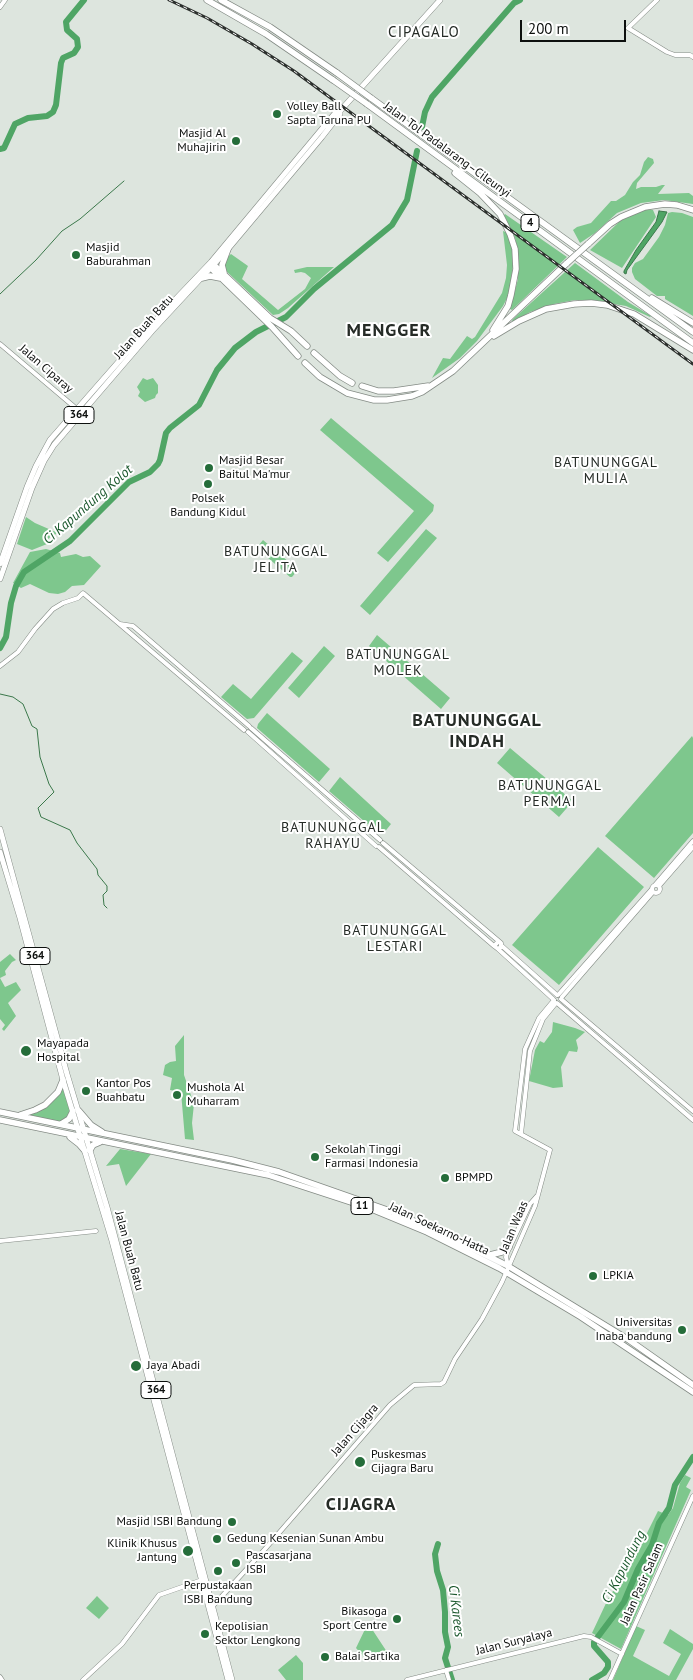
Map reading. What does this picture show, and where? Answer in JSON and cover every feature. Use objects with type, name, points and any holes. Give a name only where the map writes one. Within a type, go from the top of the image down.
[{"type":"highway","name":"Jalan Tol Padalarang–Cileunyi","points":[[207,0],[266,34],[333,80],[369,101],[693,332]]},
{"type":"highway","name":"Jalan Tol Padalarang–Cileunyi","points":[[221,0],[270,27],[337,73],[392,122],[693,343]]},
{"type":"highway","points":[[392,122],[480,193],[500,214],[510,234],[515,249],[516,269],[511,296],[508,306],[496,326],[481,346]]},
{"type":"highway","points":[[304,363],[337,388],[354,395],[374,400],[412,396],[433,385],[453,371],[588,244],[621,217],[645,206],[665,204],[677,205],[693,210]]},
{"type":"highway","points":[[223,277],[222,265],[228,250]]},
{"type":"highway","points":[[211,265],[298,356]]},
{"type":"highway","points":[[608,270],[693,323]]},
{"type":"highway","points":[[202,278],[210,276],[223,277],[270,318],[291,331],[307,346]]},
{"type":"highway","points":[[481,346],[532,314],[556,306],[591,303],[607,305],[634,314],[693,350]]},
{"type":"highway","points":[[314,353],[340,376],[352,382]]},
{"type":"highway","points":[[362,386],[378,391],[394,391],[433,385]]},
{"type":"highway","points":[[18,1116],[45,1105],[58,1092],[64,1080]]},
{"type":"highway","points":[[61,1124],[76,1111],[103,1134]]},
{"type":"highway","name":"Jalan Soekarno-Hatta","points":[[0,1112],[232,1160],[278,1172],[394,1212],[485,1254],[693,1392]]},
{"type":"highway","name":"Jalan Soekarno-Hatta","points":[[0,1120],[279,1178],[363,1206],[507,1269],[629,1340],[693,1385]]},
{"type":"highway","points":[[66,1134],[88,1151],[93,1145],[102,1141]]},
{"type":"highway","points":[[485,1254],[498,1254],[509,1246]]},
{"type":"main road","name":"Jalan Buah Batu","points":[[30,488],[54,445],[161,319],[202,278],[211,265],[228,250],[322,137],[340,114],[340,111],[440,0]]},
{"type":"main road","name":"Jalan Buah Batu","points":[[0,564],[30,488],[36,466],[46,446],[211,265],[336,112],[340,111]]},
{"type":"main road","name":"Jalan Buah Batu","points":[[0,579],[27,496]]},
{"type":"main road","name":"Jalan Buah Batu","points":[[0,829],[76,1111],[109,1214],[205,1574],[228,1680]]},
{"type":"main road","name":"Jalan Buah Batu","points":[[0,852],[44,997],[64,1080],[76,1111]]},
{"type":"main road","name":"Jalan Buah Batu","points":[[88,1151],[107,1229],[202,1580],[232,1680]]},
{"type":"street","points":[[0,7],[5,0]]},
{"type":"street","points":[[657,0],[628,28],[671,54],[693,57]]},
{"type":"street","name":"Jalan Ciparay","points":[[0,344],[78,410]]},
{"type":"street","points":[[0,666],[18,652],[53,609],[78,598],[83,593],[382,842],[498,946],[555,1001],[689,1117],[693,1104]]},
{"type":"street","points":[[120,624],[133,626],[378,847],[560,996],[692,1110]]},
{"type":"street","points":[[655,888],[693,841]]},
{"type":"street","points":[[378,847],[382,847],[382,842]]},
{"type":"street","points":[[555,1001],[560,1002],[560,996],[693,847]]},
{"type":"street","points":[[521,1134],[530,1051],[543,1019],[555,1001],[554,996],[560,996]]},
{"type":"street","name":"Jalan Waas","points":[[507,1269],[535,1206],[550,1150],[515,1131],[526,1049],[539,1018],[555,1001]]},
{"type":"street","name":"Jalan Waas","points":[[507,1269],[506,1256],[509,1246],[530,1204],[537,1196]]},
{"type":"street","points":[[0,1241],[96,1231]]},
{"type":"street","name":"Jalan Cijagra","points":[[211,1608],[265,1550],[390,1405],[414,1385],[444,1382],[455,1359],[482,1319],[507,1269]]},
{"type":"street","name":"Jalan Pasir Salam","points":[[610,1680],[693,1496]]},
{"type":"street","points":[[83,1680],[127,1639],[159,1596],[176,1588],[202,1580],[205,1574]]},
{"type":"street","name":"Jalan Suryalaya","points":[[407,1680],[584,1636],[591,1636],[622,1654]]},
{"type":"street","points":[[447,1670],[449,1680]]},
{"type":"shaded area","points":[[648,157],[653,159],[654,163],[637,183],[636,189],[665,185],[658,194],[689,193],[693,196],[693,204],[664,200],[641,203],[617,213],[595,233],[580,243],[573,230],[591,223],[611,201],[616,201],[625,195],[640,175],[644,162]]},
{"type":"shaded area","points":[[648,209],[653,210],[656,217],[622,268],[590,250],[620,221]]},
{"type":"shaded area","points":[[659,211],[667,212],[626,274],[624,273],[636,250],[656,222]]},
{"type":"shaded area","points":[[672,212],[693,217],[693,316],[665,299],[665,296],[657,296],[635,279],[632,272],[635,263],[643,259],[659,237],[668,213]]},
{"type":"shaded area","points":[[505,214],[567,257],[512,310],[508,308],[512,302],[518,279],[518,253],[515,238]]},
{"type":"shaded area","points":[[503,231],[508,233],[512,249],[513,266],[509,294],[503,306],[477,341],[460,358],[432,378],[443,358],[450,359],[467,336],[472,339],[475,337],[502,293],[507,265]]},
{"type":"shaded area","points":[[231,254],[248,266],[242,279],[278,310],[305,289],[311,278],[305,273],[295,273],[294,270],[307,267],[334,267],[288,308],[279,314],[273,315],[225,270],[223,261]]},
{"type":"shaded area","points":[[575,263],[628,302],[651,316],[626,306],[575,300],[554,304],[530,312],[513,322],[512,320]]},
{"type":"shaded area","points":[[143,378],[147,380],[153,378],[158,385],[158,393],[155,398],[145,402],[138,396],[140,392],[137,387]]},
{"type":"shaded area","points":[[331,418],[434,505],[433,511],[388,562],[377,553],[414,511],[320,430]]},
{"type":"shaded area","points":[[26,517],[58,533],[49,538],[47,544],[32,550],[17,544]]},
{"type":"shaded area","points":[[426,529],[437,538],[370,615],[360,606]]},
{"type":"shaded area","points":[[263,540],[296,568],[297,571],[292,577],[259,550],[258,546]]},
{"type":"shaded area","points":[[46,549],[60,553],[61,557],[76,554],[83,557],[90,556],[101,566],[84,585],[72,586],[65,592],[58,594],[49,593],[30,584],[21,588],[13,583],[30,552]]},
{"type":"shaded area","points":[[377,635],[450,698],[441,709],[369,646]]},
{"type":"shaded area","points":[[324,646],[335,656],[299,698],[288,688]]},
{"type":"shaded area","points":[[292,652],[303,661],[254,718],[247,719],[221,697],[233,684],[251,699]]},
{"type":"shaded area","points":[[267,713],[330,769],[319,782],[257,728]]},
{"type":"shaded area","points":[[692,736],[693,833],[654,878],[605,836]]},
{"type":"shaded area","points":[[510,748],[573,801],[559,817],[497,763]]},
{"type":"shaded area","points":[[340,777],[391,824],[383,834],[379,834],[329,791]]},
{"type":"shaded area","points":[[598,847],[644,887],[559,985],[512,945]]},
{"type":"shaded area","points":[[10,954],[16,960],[5,971],[6,975],[0,978],[0,962]]},
{"type":"shaded area","points":[[0,978],[5,987],[16,982],[21,990],[8,1003],[16,1016],[4,1031],[2,1029],[5,1025],[0,1019]]},
{"type":"shaded area","points":[[553,1022],[585,1032],[576,1040],[577,1052],[569,1051],[561,1067],[563,1087],[553,1088],[529,1081],[535,1050],[540,1041],[544,1043],[552,1032]]},
{"type":"shaded area","points":[[184,1035],[184,1075],[194,1104],[192,1123],[194,1140],[185,1139],[181,1092],[170,1090],[172,1078],[163,1075],[165,1065],[176,1061],[175,1046]]},
{"type":"shaded area","points":[[64,1081],[73,1111],[69,1116],[59,1123],[20,1116],[40,1108]]},
{"type":"shaded area","points":[[120,1149],[151,1154],[126,1186],[119,1164],[106,1166]]},
{"type":"shaded area","points":[[685,1475],[691,1478],[686,1487],[691,1490],[621,1649],[592,1633],[608,1599],[638,1551],[658,1511],[668,1515],[673,1508],[680,1483]]},
{"type":"shaded area","points":[[97,1596],[109,1608],[99,1619],[86,1608]]},
{"type":"shaded area","points":[[368,1623],[387,1652],[364,1657],[356,1648]]},
{"type":"shaded area","points":[[636,1626],[645,1630],[633,1656],[669,1676],[681,1654],[663,1643],[670,1629],[693,1644],[693,1649],[676,1680],[613,1680]]},
{"type":"shaded area","points":[[296,1655],[303,1663],[303,1680],[286,1680],[278,1670]]},
{"type":"waterway","points":[[0,149],[4,148],[15,124],[28,118],[47,116],[53,112],[56,105],[61,63],[63,58],[74,53],[78,47],[77,39],[67,30],[66,22],[84,0]]},
{"type":"waterway","name":"Ci Kapundung Kolot","points":[[422,127],[425,112],[432,97],[514,3],[520,0]]},
{"type":"waterway","name":"Ci Kapundung Kolot","points":[[0,648],[6,637],[11,603],[16,586],[24,572],[70,541],[129,482],[150,472],[158,464],[166,433],[199,405],[217,370],[235,348],[256,332],[286,317],[314,289],[392,225],[407,200],[417,151]]},
{"type":"waterway","points":[[0,294],[36,260],[62,231],[80,219],[124,181]]},
{"type":"waterway","points":[[0,694],[13,697],[23,704],[32,726],[37,729],[40,757],[49,784],[54,792],[38,808],[41,817],[70,830],[107,886],[107,891],[103,895],[104,905],[107,908]]},
{"type":"waterway","name":"Ci Kapundung","points":[[592,1680],[604,1673],[608,1667],[608,1662],[594,1646],[594,1642],[624,1602],[638,1569],[652,1545],[659,1523],[669,1508],[675,1485],[693,1457]]},
{"type":"waterway","name":"Ci Karees","points":[[438,1544],[435,1554],[437,1571],[443,1590],[445,1632],[448,1647],[445,1658],[452,1680]]},
{"type":"railway","points":[[169,0],[207,18],[294,71],[693,364]]},
{"type":"place","name":"Volley Ball Sapta Taruna PU","points":[[277,114]]},
{"type":"place","name":"Masjid Al Muhajirin","points":[[236,141]]},
{"type":"place","name":"Masjid Baburahman","points":[[76,255]]},
{"type":"place","name":"Masjid Besar Baitul Ma'mur","points":[[209,468]]},
{"type":"place","name":"Polsek Bandung Kidul","points":[[208,484]]},
{"type":"place","name":"Mayapada Hospital","points":[[26,1051]]},
{"type":"place","name":"Kantor Pos Buahbatu","points":[[86,1091]]},
{"type":"place","name":"Mushola Al Muharram","points":[[177,1095]]},
{"type":"place","name":"Sekolah Tinggi Farmasi Indonesia","points":[[315,1157]]},
{"type":"place","name":"BPMPD","points":[[445,1178]]},
{"type":"place","name":"LPKIA","points":[[593,1276]]},
{"type":"place","name":"Universitas Inaba bandung","points":[[682,1330]]},
{"type":"place","name":"Jaya Abadi","points":[[136,1366]]},
{"type":"place","name":"Puskesmas Cijagra Baru","points":[[360,1462]]},
{"type":"place","name":"Masjid ISBI Bandung","points":[[232,1522]]},
{"type":"place","name":"Gedung Kesenian Sunan Ambu","points":[[217,1539]]},
{"type":"place","name":"Klinik Khusus Jantung","points":[[188,1551]]},
{"type":"place","name":"Pascasarjana ISBI","points":[[236,1563]]},
{"type":"place","name":"Perpustakaan ISBI Bandung","points":[[218,1571]]},
{"type":"place","name":"Bikasoga Sport Centre","points":[[397,1619]]},
{"type":"place","name":"Kepolisian Sektor Lengkong","points":[[205,1634]]},
{"type":"place","name":"Balai Sartika","points":[[325,1657]]},
{"type":"district","name":"CIPAGALO","points":[[424,33]]},
{"type":"district","name":"MENGGER","points":[[389,331]]},
{"type":"district","name":"BATUNUNGGAL MULIA","points":[[606,472]]},
{"type":"district","name":"BATUNUNGGAL JELITA","points":[[276,560]]},
{"type":"district","name":"BATUNUNGGAL MOLEK","points":[[398,664]]},
{"type":"district","name":"BATUNUNGGAL INDAH","points":[[477,731]]},
{"type":"district","name":"BATUNUNGGAL PERMAI","points":[[550,794]]},
{"type":"district","name":"BATUNUNGGAL RAHAYU","points":[[333,836]]},
{"type":"district","name":"BATUNUNGGAL LESTARI","points":[[395,940]]},
{"type":"district","name":"CIJAGRA","points":[[361,1505]]}]
